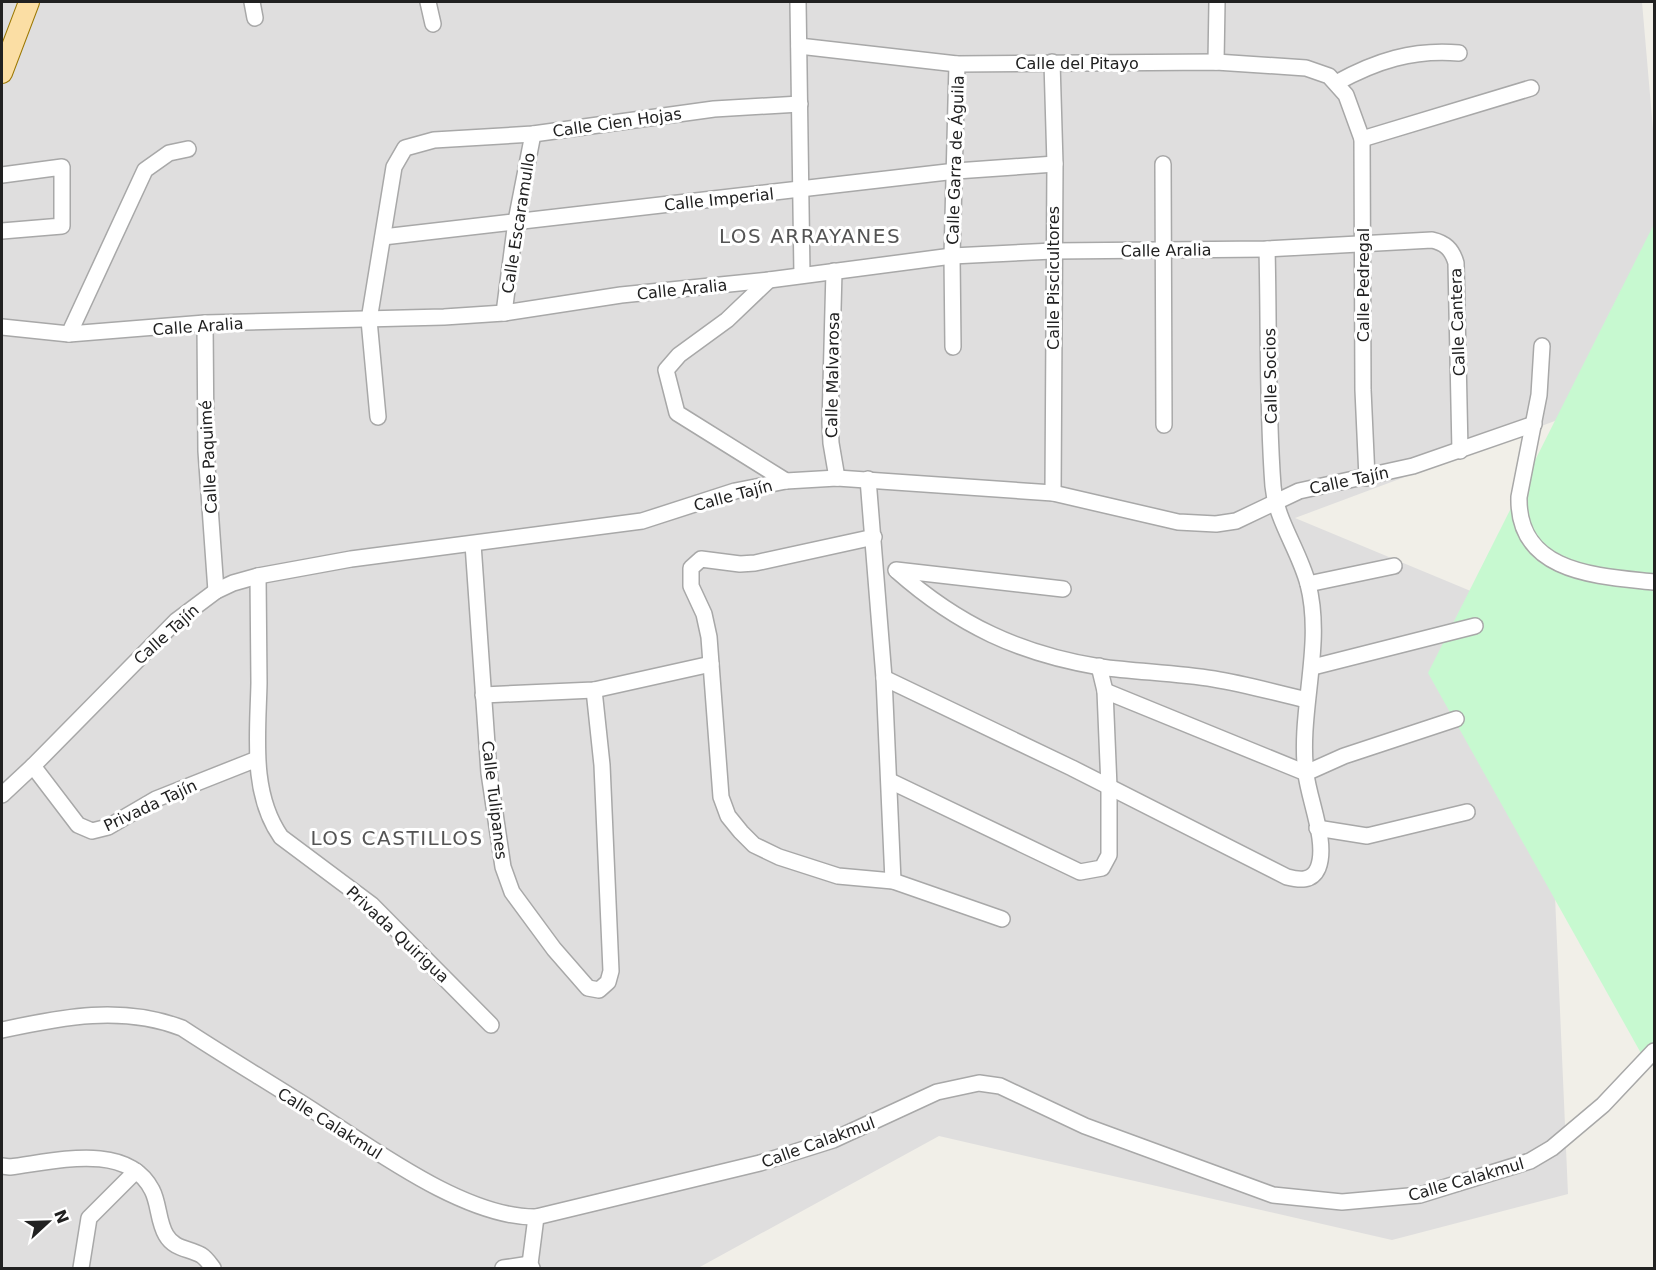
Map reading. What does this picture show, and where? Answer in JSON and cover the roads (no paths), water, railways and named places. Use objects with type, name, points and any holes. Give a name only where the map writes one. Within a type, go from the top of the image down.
[{"type":"main road","points":[[5,56],[29,2]]},
{"type":"street","points":[[252,2],[255,18]]},
{"type":"street","points":[[428,2],[433,24]]},
{"type":"street","points":[[798,2],[801,104],[801,275]]},
{"type":"street","points":[[1216,62],[1217,2]]},
{"type":"street","name":"Calle del Pitayo","points":[[799,46],[957,64],[1216,62],[1306,68],[1329,76],[1341,89]]},
{"type":"street","points":[[1341,89],[1367,66],[1400,55],[1426,51],[1459,53]]},
{"type":"street","name":"Calle Piscicultores","points":[[1052,62],[1055,164],[1053,493]]},
{"type":"street","name":"Calle Garra de Águila","points":[[953,347],[952,256],[957,64]]},
{"type":"street","points":[[1362,139],[1531,88]]},
{"type":"street","name":"Calle Pedregal","points":[[1341,89],[1362,139],[1366,478]]},
{"type":"street","name":"Calle Cien Hojas","points":[[383,237],[398,156],[405,148],[434,140],[533,134],[714,109],[801,104]]},
{"type":"street","name":"Calle Escaramullo","points":[[504,313],[516,221],[533,134]]},
{"type":"street","points":[[69,334],[146,170],[169,153],[188,149]]},
{"type":"street","name":"Calle Imperial","points":[[383,237],[956,171],[1055,164]]},
{"type":"street","points":[[1163,164],[1164,425]]},
{"type":"street","points":[[2,175],[62,167],[62,226],[2,231]]},
{"type":"street","points":[[378,417],[369,320],[383,237]]},
{"type":"street","name":"Calle Cantera","points":[[1363,243],[1432,240],[1447,246],[1454,256],[1460,451]]},
{"type":"street","name":"Calle Aralia","points":[[2,327],[69,334],[205,323],[369,320],[504,313],[621,295],[769,280],[952,256],[1053,251],[1267,249],[1363,243]]},
{"type":"street","name":"Calle Socios","points":[[1267,249],[1275,503]]},
{"type":"street","name":"Calle Malvarosa","points":[[834,271],[830,423],[837,478]]},
{"type":"street","points":[[769,280],[727,320],[679,355],[666,370],[677,413],[786,481]]},
{"type":"street","name":"Calle Paquimé","points":[[205,323],[206,451],[216,591]]},
{"type":"street","points":[[1542,346],[1534,424],[1519,497],[1519,513],[1533,542],[1548,556],[1574,572],[1654,582]]},
{"type":"street","name":"Calle Tajín","points":[[2,795],[176,621],[216,591],[233,583],[258,576],[351,559],[642,521],[735,491],[786,481],[837,478],[1053,493],[1196,524],[1236,521],[1316,486],[1366,478],[1460,451],[1534,424]]},
{"type":"street","points":[[868,479],[884,678],[893,881]]},
{"type":"street","points":[[884,678],[1287,877],[1301,881],[1310,877],[1318,868],[1320,851],[1306,773],[1307,700],[1313,667],[1308,584],[1275,503]]},
{"type":"street","points":[[874,537],[755,564],[728,563],[710,558],[695,563],[689,574],[691,586],[704,614],[711,664],[721,797],[728,816],[741,832],[754,845],[778,857],[838,876],[893,881],[1002,919]]},
{"type":"street","name":"Calle Tulipanes","points":[[472,544],[494,816],[507,879],[512,892],[554,949],[593,990],[604,987],[611,971],[602,765],[594,690]]},
{"type":"street","points":[[1308,584],[1394,566]]},
{"type":"street","points":[[876,567],[1063,589]]},
{"type":"street","points":[[897,571],[928,598],[964,622],[1001,641],[1099,666],[1215,679],[1307,700]]},
{"type":"street","name":"Privada Quirigua","points":[[258,576],[257,759],[264,799],[273,826],[281,837],[372,905],[491,1025]]},
{"type":"street","points":[[1313,667],[1475,626]]},
{"type":"street","points":[[483,695],[594,690],[711,664]]},
{"type":"street","points":[[890,781],[1080,872],[1102,868],[1109,855],[1109,788],[1106,691],[1099,666]]},
{"type":"street","points":[[1106,691],[1306,773],[1344,756],[1456,719]]},
{"type":"street","name":"Privada Tajín","points":[[33,766],[78,825],[92,831],[108,827],[156,799],[257,759]]},
{"type":"street","points":[[1317,828],[1367,836],[1467,813]]},
{"type":"street","name":"Calle Calakmul","points":[[2,1030],[94,1014],[158,1019],[182,1028],[375,1151],[424,1179],[515,1218],[536,1217],[760,1163],[833,1140],[937,1092],[979,1083],[1000,1086],[1085,1126],[1273,1195],[1342,1202],[1420,1195],[1530,1161],[1552,1148],[1603,1105],[1654,1052]]},
{"type":"street","points":[[2,1166],[10,1167],[79,1158],[110,1160],[136,1171],[152,1190],[166,1234],[177,1247],[203,1256],[213,1269]]},
{"type":"street","points":[[81,1269],[89,1218],[136,1171]]},
{"type":"street","points":[[504,1269],[531,1266],[536,1217]]},
{"type":"district","name":"LOS ARRAYANES","points":[[810,236]]},
{"type":"district","name":"LOS CASTILLOS","points":[[397,838]]}]
